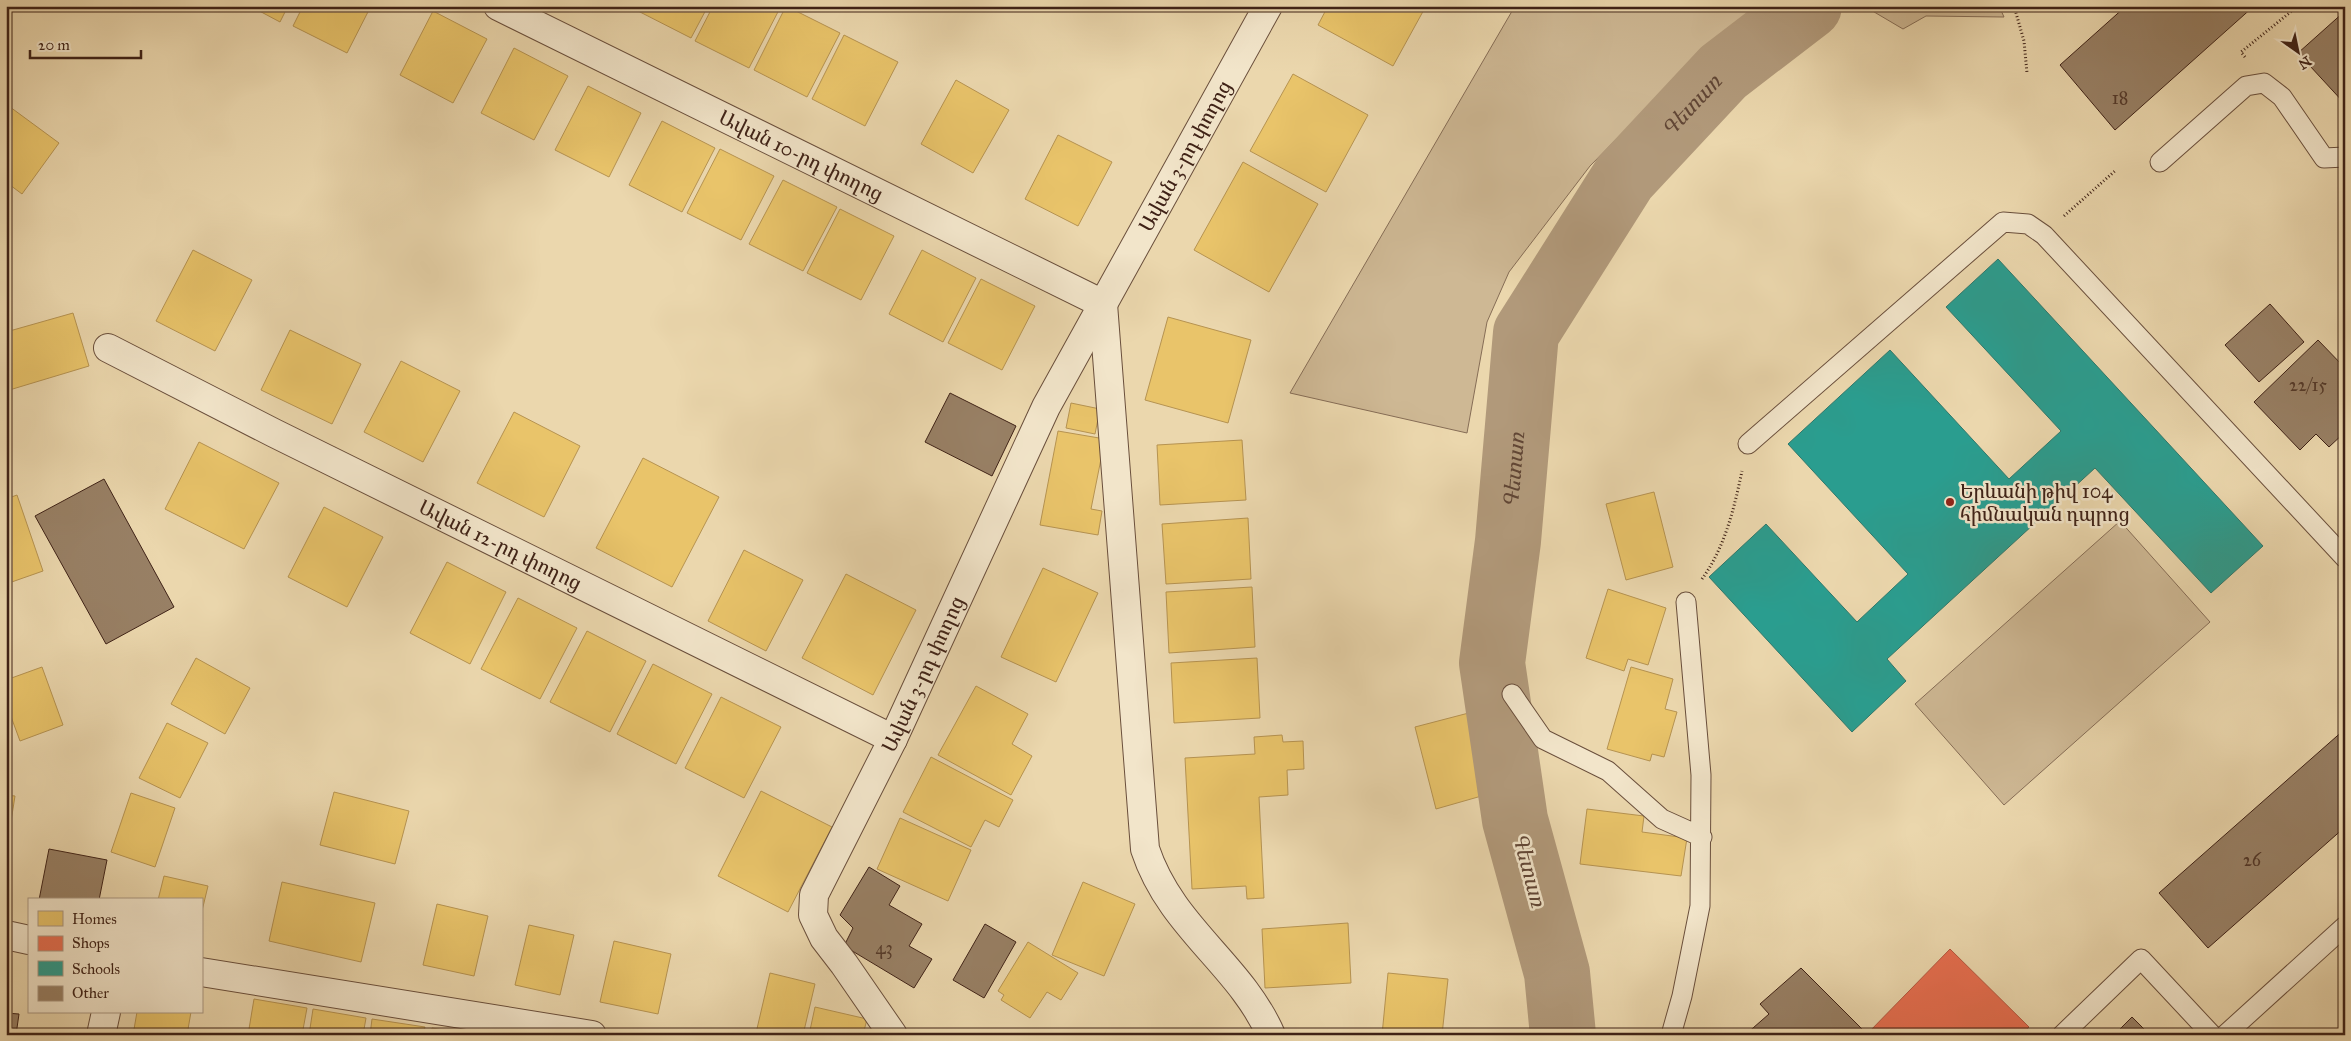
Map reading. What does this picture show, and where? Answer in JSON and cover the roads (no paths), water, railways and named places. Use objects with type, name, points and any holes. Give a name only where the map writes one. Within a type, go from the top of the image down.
[{"type":"street","name":"Ավան 10-րդ փողոց","points":[[498,6],[1102,304]]},
{"type":"street","name":"Ավան 3-րդ փողոց","points":[[893,1035],[824,938],[813,916],[814,895],[893,738],[1046,407],[1268,6]]},
{"type":"street","points":[[1102,304],[1145,849],[1152,870],[1180,917],[1250,997],[1263,1016],[1271,1035]]},
{"type":"street","name":"Ավան 12-րդ փողոց","points":[[108,348],[274,434],[893,738]]},
{"type":"street","points":[[6,935],[28,940]]},
{"type":"street","points":[[202,972],[592,1035]]},
{"type":"street","points":[[102,1035],[106,1014]]},
{"type":"lane","points":[[2160,162],[2246,86],[2264,83],[2282,97],[2324,158],[2345,157]]},
{"type":"lane","points":[[1748,444],[2003,222],[2028,224],[2044,234],[2345,558]]},
{"type":"lane","points":[[1671,1035],[1682,996],[1700,906],[1701,776],[1686,602]]},
{"type":"lane","points":[[1512,694],[1543,739],[1608,772],[1662,819],[1702,837]]},
{"type":"lane","points":[[2225,1035],[2345,926]]},
{"type":"lane","points":[[2062,1035],[2141,959],[2212,1035]]},
{"type":"waterway","name":"Գետառ","points":[[1563,1035],[1557,973],[1515,820],[1492,663],[1508,541],[1526,333],[1624,178],[1723,72],[1809,6]]},
{"type":"place","name":"Երևանի թիվ 104 հիմնական դպրոց","points":[[1950,502]]}]
